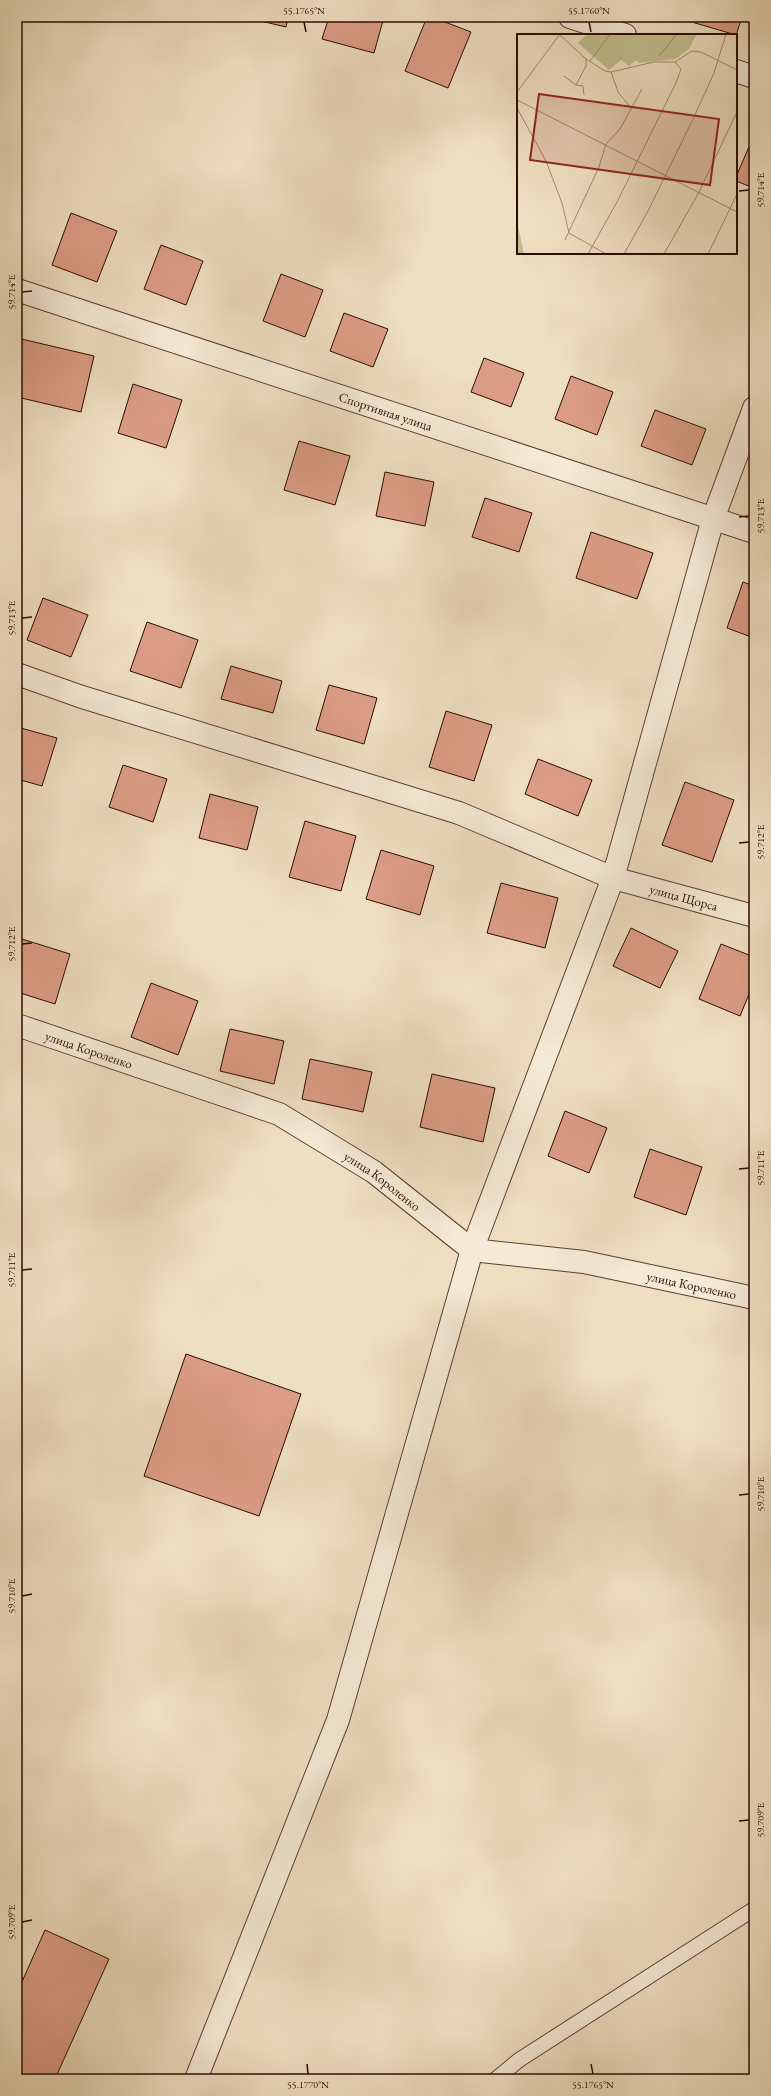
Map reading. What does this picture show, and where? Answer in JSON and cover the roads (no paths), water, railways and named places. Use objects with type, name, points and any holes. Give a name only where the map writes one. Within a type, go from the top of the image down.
[{"type":"street","points":[[570,17],[622,34]]},
{"type":"street","points":[[737,71],[754,77]]},
{"type":"street","name":"Спортивная улица","points":[[17,290],[754,532]]},
{"type":"street","points":[[196,2079],[338,1720],[472,1250],[613,878],[713,519],[754,408]]},
{"type":"street","name":"улица Щорса","points":[[17,674],[82,697],[460,813],[613,878],[754,916]]},
{"type":"street","name":"улица Короленко","points":[[17,1026],[279,1114],[374,1172],[472,1250],[584,1262],[754,1298]]},
{"type":"lane","points":[[496,2079],[519,2060],[754,1909]]}]
